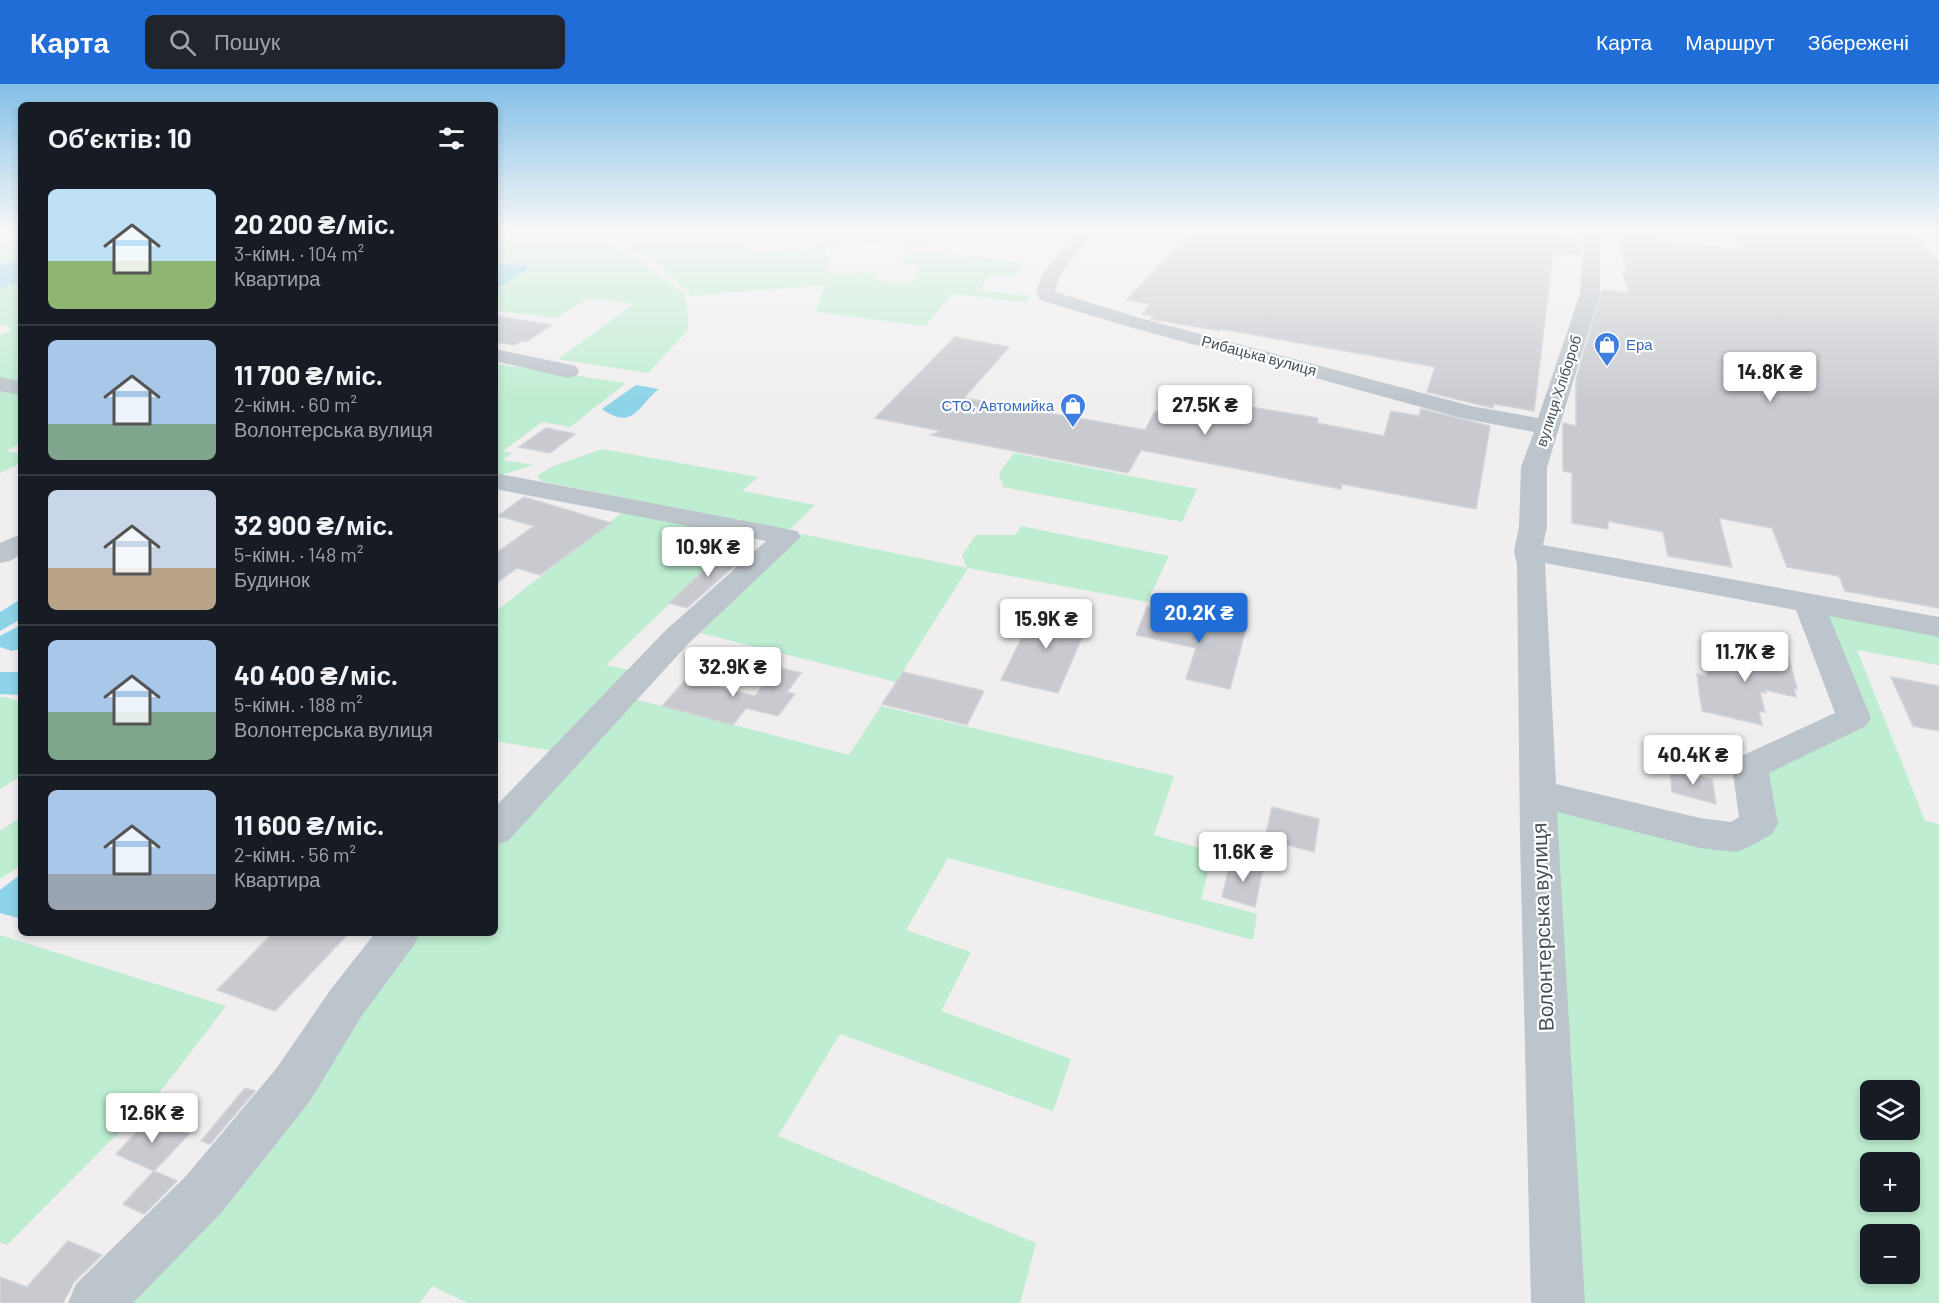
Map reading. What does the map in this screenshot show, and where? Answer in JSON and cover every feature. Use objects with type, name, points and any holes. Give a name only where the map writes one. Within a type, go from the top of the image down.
[{"type":"street","name":"Рибацька вулиця","points":[[1046,288],[1047,296],[1133,322],[1469,413],[1548,427]]},
{"type":"street","name":"вулиця Хлібороб","points":[[1528,551],[1533,527],[1534,467],[1590,288]]},
{"type":"street","points":[[498,356],[567,371]]},
{"type":"street","points":[[0,384],[18,387]]},
{"type":"street","points":[[498,482],[787,537],[677,637],[498,828]]},
{"type":"street","points":[[0,555],[18,544]]},
{"type":"street","points":[[1528,551],[1939,627]]},
{"type":"street","name":"Волонтерська вулиця","points":[[1528,551],[1531,565],[1558,1303]]},
{"type":"street","points":[[1539,794],[1700,832],[1736,837],[1759,824],[1750,767],[1854,718],[1825,640],[1808,603]]},
{"type":"street","points":[[94,1303],[204,1194],[293,1085],[346,1003],[397,936]]},
{"type":"green space","points":[[0,288],[18,288],[18,445],[6,451],[18,453],[18,464],[0,473],[0,335],[11,330],[6,325],[0,325]]},
{"type":"green space","points":[[498,288],[677,288],[685,294],[689,329],[648,373],[558,359],[634,304],[589,298],[556,318],[498,310]]},
{"type":"green space","points":[[684,288],[789,288],[687,296],[690,293]]},
{"type":"green space","points":[[824,288],[981,288],[979,290],[1030,296],[1026,302],[952,294],[925,326],[816,312]]},
{"type":"green space","points":[[498,364],[626,383],[570,427],[542,422],[503,451],[512,453],[503,460],[533,465],[498,476]]},
{"type":"green space","points":[[602,449],[758,477],[742,491],[815,505],[790,529],[782,530],[541,481],[537,476],[551,467]]},
{"type":"green space","points":[[1014,453],[1197,489],[1182,522],[1003,487],[999,473]]},
{"type":"green space","points":[[628,508],[744,532],[606,665],[639,672],[554,751],[498,742],[498,610]]},
{"type":"green space","points":[[1021,526],[1169,556],[1147,602],[968,568],[896,682],[700,633],[801,534],[967,568],[962,555],[976,535],[1015,535]]},
{"type":"green space","points":[[1808,603],[1939,627],[1939,665],[1857,650],[1925,821],[1939,824],[1939,1303],[1558,1303],[1539,794],[1736,837],[1750,767],[1854,718]]},
{"type":"green space","points":[[0,697],[5,697],[18,701],[18,778],[0,789]]},
{"type":"green space","points":[[634,699],[849,755],[881,706],[1174,776],[1154,835],[1213,852],[1201,899],[1257,914],[1253,940],[948,858],[906,930],[971,952],[941,1011],[1071,1059],[1053,1111],[840,1034],[778,1136],[1036,1243],[1020,1303],[468,1303],[432,1286],[420,1303],[113,1303],[411,936],[498,936],[498,843]]},
{"type":"green space","points":[[18,819],[18,867],[0,879],[0,831]]},
{"type":"green space","points":[[0,935],[226,1006],[164,1087],[7,1245],[0,1242]]},
{"type":"water","points":[[636,385],[659,389],[640,409],[628,417],[621,418],[602,409]]},
{"type":"water","points":[[18,601],[18,621],[0,631],[0,612]]},
{"type":"water","points":[[18,627],[18,650],[12,651],[0,647],[0,636]]},
{"type":"water","points":[[0,672],[18,672],[18,695],[0,694]]},
{"type":"water","points":[[18,876],[18,918],[0,913],[0,890]]},
{"type":"building","points":[[1138,288],[1549,288],[1534,411],[1494,404],[1493,408],[1427,392],[1435,367],[1221,329],[1220,331],[1151,319],[1154,316],[1142,314],[1150,304],[1126,300]]},
{"type":"building","points":[[1627,288],[1939,288],[1939,608],[1845,591],[1839,576],[1787,567],[1772,528],[1719,518],[1732,567],[1668,556],[1663,532],[1608,521],[1608,529],[1572,523],[1572,473],[1563,471],[1563,423],[1576,426],[1576,379],[1602,290],[1629,293]]},
{"type":"building","points":[[498,316],[552,325],[526,342],[521,341],[515,345],[498,342]]},
{"type":"building","points":[[955,337],[1009,347],[964,398],[1145,430],[1155,411],[1173,414],[1182,396],[1318,418],[1317,423],[1384,436],[1391,411],[1419,416],[1421,409],[1490,426],[1476,509],[1342,484],[1341,489],[1141,450],[1128,473],[931,435],[941,431],[875,418]]},
{"type":"building","points":[[546,428],[575,434],[550,453],[519,447]]},
{"type":"building","points":[[524,497],[611,523],[540,575],[517,568],[498,582],[498,552],[534,526],[498,516]]},
{"type":"building","points":[[731,545],[743,558],[687,608],[669,603]]},
{"type":"building","points":[[1037,607],[1090,619],[1058,693],[1001,680]]},
{"type":"building","points":[[1147,607],[1246,628],[1230,689],[1186,679],[1196,648],[1136,635]]},
{"type":"building","points":[[1734,644],[1788,655],[1797,689],[1794,689],[1796,697],[1765,690],[1766,693],[1760,692],[1765,712],[1759,711],[1762,725],[1702,711],[1697,674],[1707,676],[1705,666],[1723,670],[1722,665],[1729,666],[1726,650],[1735,652]]},
{"type":"building","points":[[777,667],[801,673],[787,692],[795,694],[778,716],[746,708],[733,725],[662,706],[686,679],[755,696]]},
{"type":"building","points":[[903,672],[984,691],[967,725],[882,704]]},
{"type":"building","points":[[1891,677],[1939,686],[1939,731],[1913,726]]},
{"type":"building","points":[[1670,769],[1712,779],[1716,804],[1672,792]]},
{"type":"building","points":[[1272,807],[1319,819],[1314,852],[1265,839]]},
{"type":"building","points":[[1231,859],[1263,868],[1255,907],[1222,897]]},
{"type":"building","points":[[270,936],[346,936],[275,1011],[217,990]]},
{"type":"building","points":[[245,1088],[255,1091],[210,1144],[201,1141]]},
{"type":"building","points":[[151,1117],[189,1134],[154,1171],[116,1154]]},
{"type":"building","points":[[154,1171],[177,1181],[144,1214],[123,1204]]},
{"type":"building","points":[[68,1241],[102,1255],[74,1282],[63,1303],[0,1303],[0,1277],[27,1287]]},
{"type":"place","name":"Ера","points":[[1607,368]]},
{"type":"place","name":"СТО, Автомийка","points":[[1073,429]]}]
